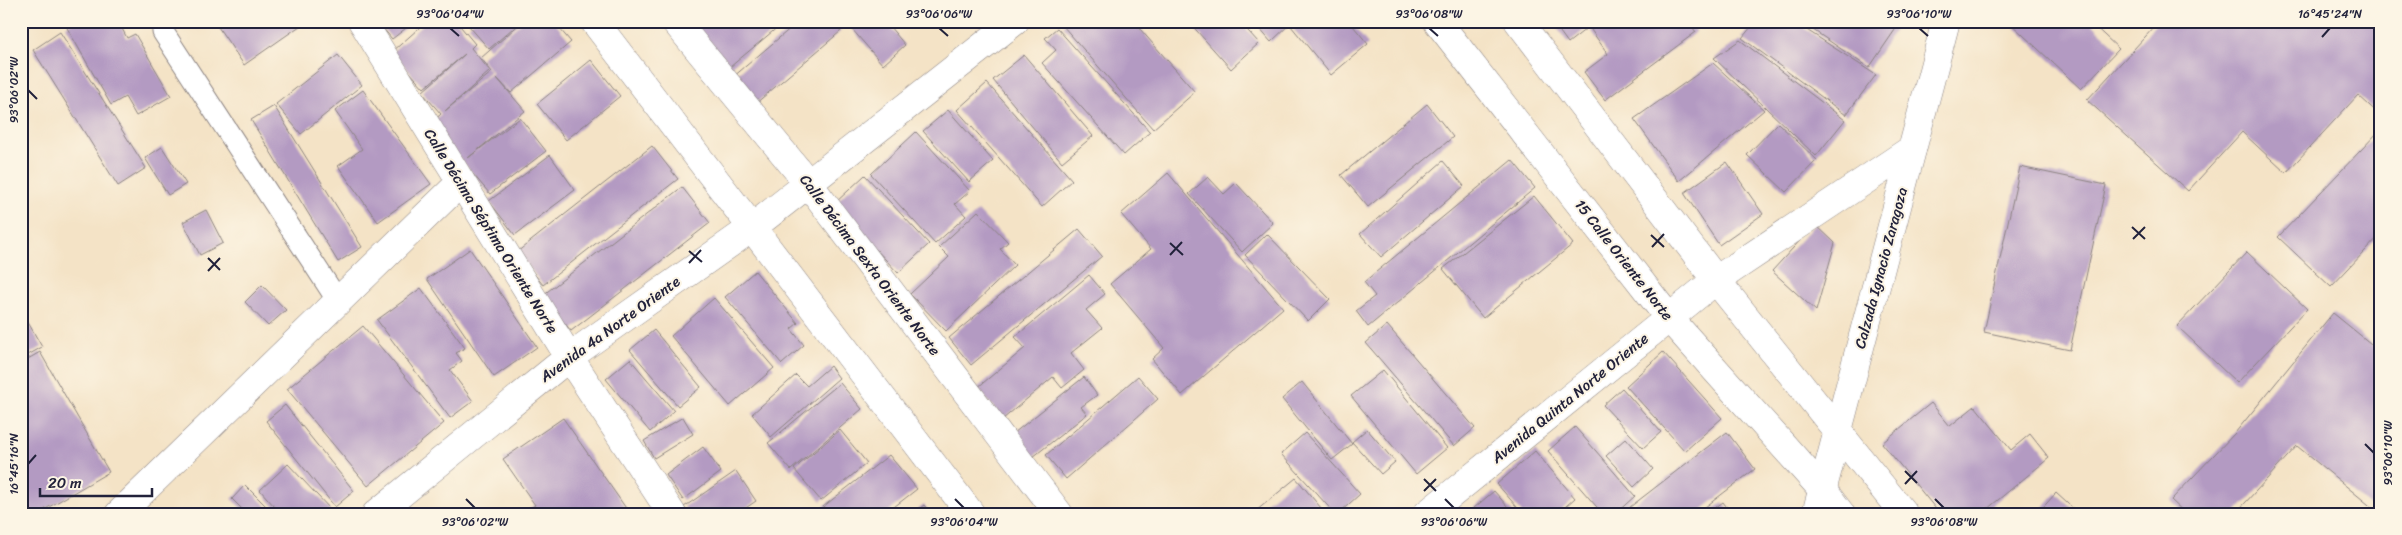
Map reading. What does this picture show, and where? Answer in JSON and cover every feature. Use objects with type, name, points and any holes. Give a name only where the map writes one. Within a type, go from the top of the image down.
[{"type":"street","name":"Calle Décima Séptima Oriente Norte","points":[[362,21],[569,357],[672,514]]},
{"type":"street","points":[[594,21],[971,514]]},
{"type":"street","name":"Calle Décima Sexta Oriente Norte","points":[[674,21],[808,183],[1059,514]]},
{"type":"street","name":"Avenida 4a Norte Oriente","points":[[376,514],[569,357],[753,227],[1015,21]]},
{"type":"street","name":"15 Calle Oriente Norte","points":[[1437,21],[1669,318],[1819,501],[1841,514]]},
{"type":"street","points":[[1518,21],[1716,280],[1904,514]]},
{"type":"street","name":"Calzada Ignacio Zaragoza","points":[[1819,501],[1946,21]]},
{"type":"street","name":"Avenida Quinta Norte Oriente","points":[[1427,514],[1716,280],[1912,149]]},
{"type":"street","points":[[119,514],[460,182]]},
{"type":"lane","points":[[163,32],[338,301]]},
{"type":"building","points":[[74,21],[118,21],[127,38],[135,34],[171,96],[136,116],[125,97],[111,105],[66,26]]},
{"type":"building","points":[[214,21],[307,21],[244,65]]},
{"type":"building","points":[[377,21],[415,21],[392,39]]},
{"type":"building","points":[[427,21],[456,21],[475,44],[471,48],[490,71],[445,111],[492,72],[481,58],[523,21],[553,21],[571,42],[511,93],[496,77],[525,111],[468,158],[520,118],[546,151],[490,194],[430,124],[441,114],[422,92],[465,54],[424,88],[392,52]]},
{"type":"building","points":[[474,21],[521,21],[489,49],[469,26]]},
{"type":"building","points":[[692,21],[785,21],[730,67]]},
{"type":"building","points":[[799,21],[833,21],[841,31],[755,104],[733,77]]},
{"type":"building","points":[[845,21],[885,21],[905,45],[883,65]]},
{"type":"building","points":[[1069,21],[1133,21],[1195,92],[1153,129],[1063,26]]},
{"type":"building","points":[[1188,21],[1239,21],[1259,43],[1231,69]]},
{"type":"building","points":[[1253,21],[1293,21],[1271,42]]},
{"type":"building","points":[[1296,21],[1349,21],[1368,44],[1331,75],[1291,26]]},
{"type":"building","points":[[1552,21],[1596,21],[1568,43]]},
{"type":"building","points":[[1603,21],[1688,21],[1696,32],[1605,100],[1584,72],[1608,54],[1591,30]]},
{"type":"building","points":[[1756,21],[1793,21],[1876,75],[1846,115],[1742,38]]},
{"type":"building","points":[[1800,21],[1896,21],[1899,24],[1869,68]]},
{"type":"building","points":[[2008,21],[2089,21],[2119,49],[2081,89]]},
{"type":"building","points":[[2152,21],[2381,21],[2381,71],[2375,77],[2381,82],[2381,116],[2358,95],[2286,173],[2242,132],[2188,191],[2087,100],[2156,25]]},
{"type":"building","points":[[1057,28],[1150,132],[1124,155],[1042,63],[1056,50],[1045,38]]},
{"type":"building","points":[[60,32],[146,168],[118,186],[33,50]]},
{"type":"building","points":[[1740,40],[1845,120],[1816,156],[1714,58]]},
{"type":"building","points":[[338,55],[362,85],[301,134],[276,104]]},
{"type":"building","points":[[1024,55],[1093,136],[1062,162],[993,80]]},
{"type":"building","points":[[591,60],[620,96],[566,140],[537,104]]},
{"type":"building","points":[[1713,63],[1764,110],[1679,181],[1634,119]]},
{"type":"building","points":[[987,83],[1072,180],[1042,207],[957,110]]},
{"type":"building","points":[[363,90],[431,184],[378,222],[338,166],[362,149],[335,111]]},
{"type":"building","points":[[1427,104],[1453,137],[1368,207],[1341,175]]},
{"type":"building","points":[[274,106],[362,247],[338,262],[251,120]]},
{"type":"building","points":[[948,110],[993,161],[969,182],[923,131]]},
{"type":"building","points":[[1778,123],[1817,160],[1786,192],[1747,155]]},
{"type":"building","points":[[2381,129],[2381,234],[2331,287],[2278,237]]},
{"type":"building","points":[[916,132],[970,191],[955,204],[966,216],[935,244],[871,174]]},
{"type":"building","points":[[652,146],[678,179],[543,285],[517,252]]},
{"type":"building","points":[[162,147],[186,184],[168,195],[145,158]]},
{"type":"building","points":[[550,155],[575,190],[515,235],[489,201]]},
{"type":"building","points":[[1512,160],[1535,188],[1368,327],[1356,311],[1375,296],[1364,282]]},
{"type":"building","points":[[1443,161],[1464,186],[1381,257],[1360,234]]},
{"type":"building","points":[[1727,162],[1763,214],[1719,245],[1684,193]]},
{"type":"building","points":[[2020,167],[2106,185],[2070,350],[1984,332]]},
{"type":"building","points":[[1168,173],[1283,308],[1182,395],[1152,359],[1164,348],[1110,284],[1151,249],[1121,214]]},
{"type":"building","points":[[865,175],[929,244],[898,273],[834,204]]},
{"type":"building","points":[[1208,177],[1224,194],[1236,183],[1273,223],[1242,252],[1189,194]]},
{"type":"building","points":[[682,187],[710,223],[571,331],[543,295]]},
{"type":"building","points":[[1534,196],[1573,244],[1483,318],[1443,269]]},
{"type":"building","points":[[206,210],[223,243],[200,255],[183,222]]},
{"type":"building","points":[[978,211],[1008,242],[1000,249],[1015,265],[946,331],[910,294],[949,257],[939,247]]},
{"type":"building","points":[[1815,224],[1835,243],[1816,311],[1772,271]]},
{"type":"building","points":[[1079,229],[1102,256],[971,365],[949,338]]},
{"type":"building","points":[[1267,234],[1330,299],[1308,321],[1245,255]]},
{"type":"building","points":[[470,249],[537,347],[494,377],[427,279]]},
{"type":"building","points":[[2247,252],[2307,309],[2237,383],[2177,326]]},
{"type":"building","points":[[755,271],[798,323],[791,329],[804,345],[782,364],[725,297]]},
{"type":"building","points":[[1089,275],[1105,294],[1086,310],[1102,328],[1071,353],[1084,370],[1062,388],[1053,377],[1003,419],[977,388],[1025,348],[1015,337]]},
{"type":"building","points":[[262,285],[286,310],[268,326],[245,302]]},
{"type":"building","points":[[421,288],[465,348],[456,353],[462,361],[450,370],[473,401],[450,418],[377,320]]},
{"type":"building","points":[[714,298],[774,368],[730,406],[671,336]]},
{"type":"building","points":[[21,310],[42,347],[21,359]]},
{"type":"building","points":[[2333,313],[2381,352],[2381,501],[2374,509],[2297,446],[2235,514],[2186,514],[2171,500],[2235,433]]},
{"type":"building","points":[[1387,325],[1475,428],[1454,446],[1366,343]]},
{"type":"building","points":[[363,326],[444,423],[368,486],[287,389]]},
{"type":"building","points":[[654,330],[701,387],[678,406],[630,350]]},
{"type":"building","points":[[40,352],[109,472],[37,514],[33,514],[21,494],[21,363]]},
{"type":"building","points":[[1663,352],[1722,418],[1685,451],[1626,386]]},
{"type":"building","points":[[630,359],[674,411],[650,432],[606,379]]},
{"type":"building","points":[[830,366],[839,378],[771,437],[752,414],[796,375],[807,386]]},
{"type":"building","points":[[1383,370],[1447,448],[1416,474],[1351,396]]},
{"type":"building","points":[[1138,376],[1158,399],[1066,479],[1046,455]]},
{"type":"building","points":[[1084,377],[1097,395],[1081,407],[1087,414],[1033,457],[1014,433]]},
{"type":"building","points":[[1302,382],[1352,444],[1332,460],[1282,399]]},
{"type":"building","points":[[840,383],[862,409],[791,470],[768,443]]},
{"type":"building","points":[[1622,388],[1661,432],[1643,448],[1603,405]]},
{"type":"building","points":[[1931,403],[1950,426],[1975,406],[2011,450],[2030,434],[2049,458],[1981,514],[1940,514],[1882,443]]},
{"type":"building","points":[[285,405],[354,491],[335,507],[266,421]]},
{"type":"building","points":[[683,417],[693,434],[654,458],[644,441]]},
{"type":"building","points":[[563,418],[630,514],[522,514],[535,505],[503,459]]},
{"type":"building","points":[[1575,427],[1635,496],[1615,514],[1603,514],[1548,451]]},
{"type":"building","points":[[1367,429],[1395,462],[1381,474],[1352,442]]},
{"type":"building","points":[[840,430],[867,463],[821,501],[794,469]]},
{"type":"building","points":[[1727,432],[1755,469],[1696,514],[1621,514]]},
{"type":"building","points":[[1305,433],[1360,494],[1338,514],[1335,514],[1281,454]]},
{"type":"building","points":[[1626,438],[1653,469],[1634,487],[1606,456]]},
{"type":"building","points":[[703,447],[721,472],[683,500],[666,475]]},
{"type":"building","points":[[1535,451],[1575,498],[1557,514],[1523,514],[1497,484]]},
{"type":"building","points":[[889,455],[917,489],[885,514],[814,514]]},
{"type":"building","points":[[288,464],[331,510],[327,514],[281,514],[260,490]]},
{"type":"building","points":[[736,471],[756,501],[737,514],[689,514],[684,507]]},
{"type":"building","points":[[1296,478],[1326,514],[1259,514],[1256,511]]},
{"type":"building","points":[[245,485],[274,514],[247,514],[232,499]]},
{"type":"building","points":[[1494,491],[1514,514],[1467,514]]},
{"type":"building","points":[[2056,493],[2079,514],[2037,514]]},
{"type":"building","points":[[1723,502],[1732,514],[1707,514]]},
{"type":"building","points":[[924,505],[931,514],[912,514]]}]
